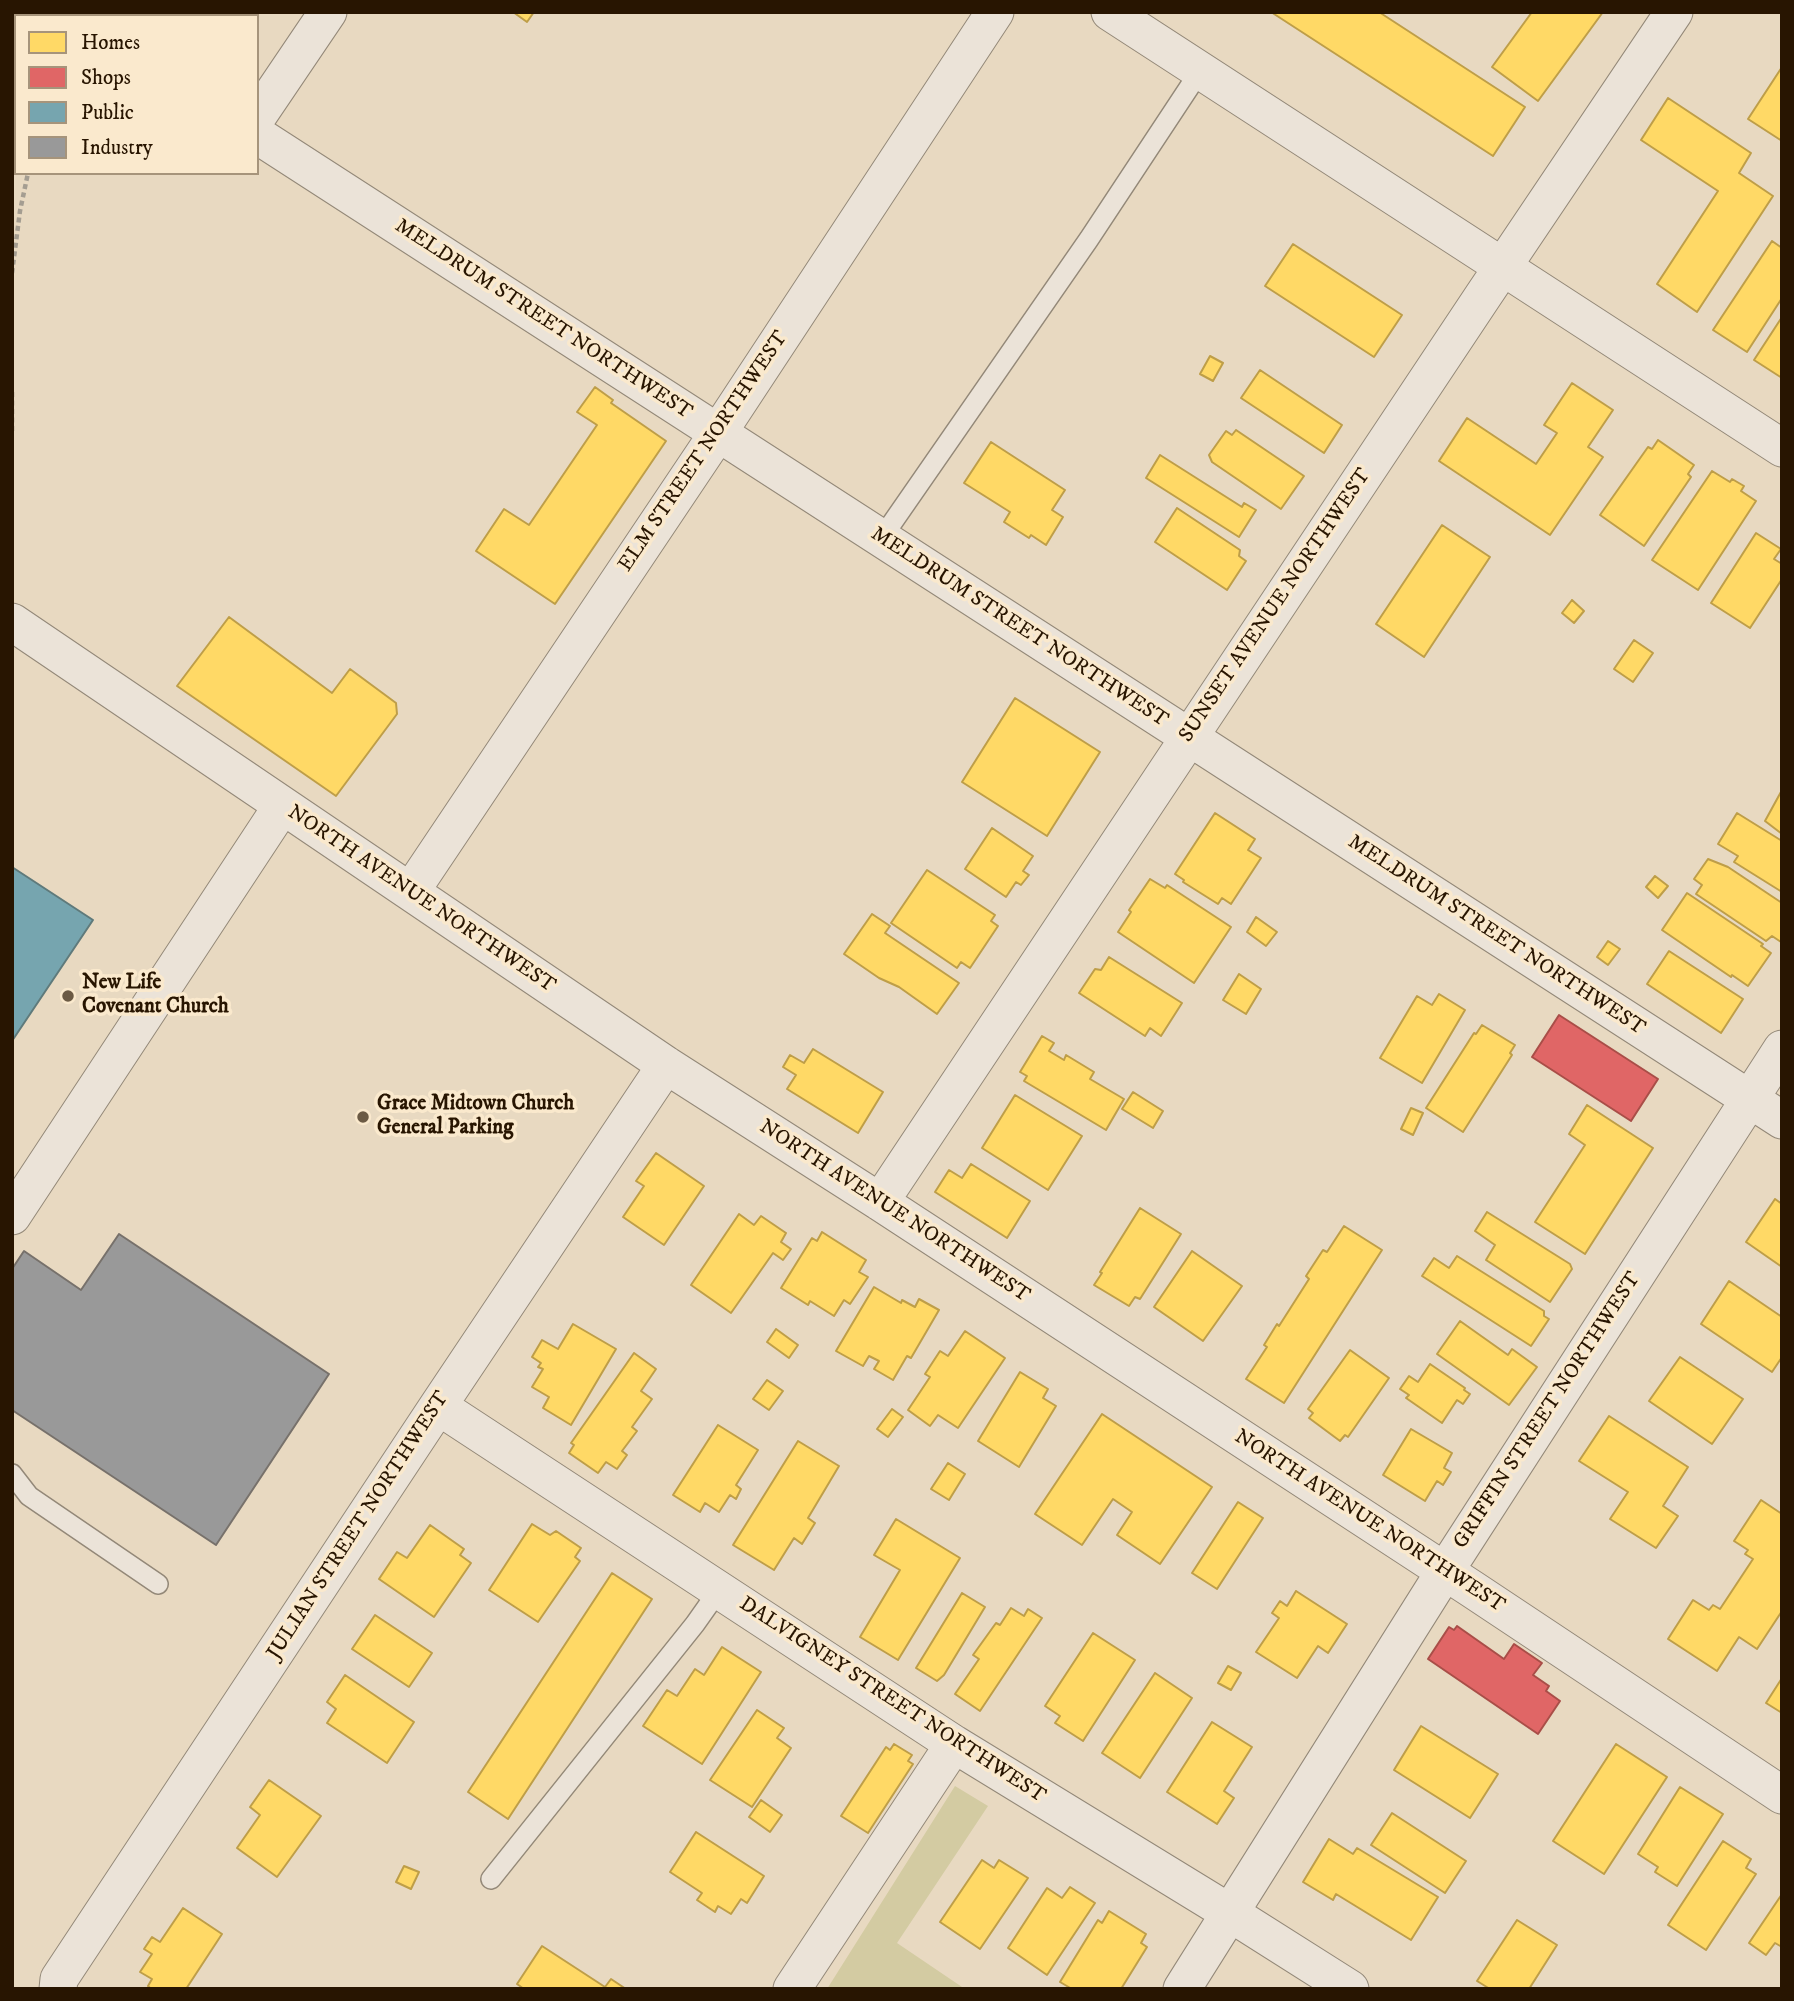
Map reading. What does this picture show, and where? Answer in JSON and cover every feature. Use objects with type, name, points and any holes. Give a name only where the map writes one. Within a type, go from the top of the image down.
[{"type":"street","points":[[259,114],[328,12]]},
{"type":"street","name":"ELM STREET NORTHWEST","points":[[411,891],[718,433],[995,12]]},
{"type":"street","points":[[1110,12],[1782,447]]},
{"type":"street","name":"SUNSET AVENUE NORTHWEST","points":[[880,1202],[1674,12]]},
{"type":"street","name":"MELDRUM STREET NORTHWEST","points":[[259,136],[1782,1120]]},
{"type":"street","name":"NORTH AVENUE NORTHWEST","points":[[12,622],[666,1065],[1445,1571],[1782,1795]]},
{"type":"street","points":[[12,1216],[282,806]]},
{"type":"street","name":"GRIFFIN STREET NORTHWEST","points":[[1182,1989],[1445,1571],[1782,1049]]},
{"type":"street","name":"JULIAN STREET NORTHWEST","points":[[58,1989],[59,1979],[666,1065]]},
{"type":"street","name":"DALVIGNEY STREET NORTHWEST","points":[[438,1406],[954,1744],[1350,1989]]},
{"type":"street","points":[[792,1989],[954,1744]]},
{"type":"lane","points":[[881,538],[1089,239],[1200,71]]},
{"type":"lane","points":[[12,1474],[29,1496],[158,1584]]},
{"type":"lane","points":[[491,1879],[695,1624],[719,1590]]},
{"type":"path","points":[[12,273],[28,175]]},
{"type":"path","points":[[12,392],[12,433]]},
{"type":"shaded area","points":[[955,1786],[988,1806],[897,1943],[965,1989],[827,1989]]},
{"type":"building: Homes","points":[[513,12],[534,12],[527,22]]},
{"type":"building: Homes","points":[[1271,12],[1379,12],[1525,107],[1493,156]]},
{"type":"building: Homes","points":[[1532,12],[1603,12],[1538,101],[1492,67]]},
{"type":"building: Homes","points":[[1782,67],[1782,141],[1748,119]]},
{"type":"building: Homes","points":[[1668,98],[1751,153],[1739,173],[1773,196],[1697,312],[1657,284],[1718,191],[1641,140]]},
{"type":"building: Homes","points":[[1772,241],[1782,248],[1782,298],[1747,352],[1713,330]]},
{"type":"building: Homes","points":[[1293,244],[1402,315],[1374,357],[1265,286]]},
{"type":"building: Homes","points":[[1782,317],[1782,378],[1754,360]]},
{"type":"building: Homes","points":[[1210,356],[1223,363],[1213,381],[1200,374]]},
{"type":"building: Homes","points":[[1260,370],[1342,425],[1324,453],[1241,398]]},
{"type":"building: Homes","points":[[1572,383],[1613,410],[1588,447],[1603,457],[1550,535],[1439,461],[1467,418],[1536,464],[1557,433],[1544,425]]},
{"type":"building: Homes","points":[[595,387],[613,400],[611,403],[666,441],[555,604],[476,551],[504,509],[529,525],[597,425],[577,412]]},
{"type":"building: Homes","points":[[1236,430],[1304,476],[1281,509],[1212,462],[1209,455],[1226,431],[1232,435]]},
{"type":"building: Homes","points":[[1658,440],[1694,465],[1688,474],[1691,477],[1644,546],[1600,515],[1648,447],[1652,449]]},
{"type":"building: Homes","points":[[991,442],[1065,490],[1052,510],[1063,517],[1046,545],[1004,522],[1010,512],[964,483]]},
{"type":"building: Homes","points":[[1160,455],[1242,507],[1244,503],[1256,510],[1239,537],[1146,478]]},
{"type":"building: Homes","points":[[1712,471],[1730,482],[1732,479],[1744,486],[1741,491],[1756,501],[1698,590],[1652,560]]},
{"type":"building: Homes","points":[[1177,508],[1240,550],[1239,556],[1246,561],[1227,590],[1155,542]]},
{"type":"building: Homes","points":[[1442,525],[1490,557],[1424,657],[1376,624]]},
{"type":"building: Homes","points":[[1756,533],[1781,549],[1774,559],[1782,564],[1782,579],[1750,628],[1711,603]]},
{"type":"building: Homes","points":[[1572,600],[1584,611],[1574,623],[1562,613]]},
{"type":"building: Homes","points":[[229,617],[332,693],[350,669],[396,703],[397,714],[336,796],[177,686]]},
{"type":"building: Homes","points":[[1634,640],[1653,653],[1633,682],[1614,669]]},
{"type":"building: Homes","points":[[1015,698],[1100,752],[1047,836],[962,782]]},
{"type":"building: Homes","points":[[1782,790],[1782,834],[1765,821]]},
{"type":"building: Homes","points":[[1215,813],[1255,839],[1248,850],[1261,858],[1231,904],[1222,898],[1218,904],[1175,874]]},
{"type":"building: Homes","points":[[1737,813],[1782,841],[1782,892],[1734,862],[1738,856],[1718,844]]},
{"type":"building: Homes","points":[[992,828],[1033,856],[1023,871],[1029,875],[1021,885],[1016,882],[1006,897],[965,869]]},
{"type":"building: Homes","points":[[1708,859],[1728,867],[1782,903],[1781,942],[1772,936],[1766,941],[1696,894],[1702,885],[1694,879]]},
{"type":"building: Homes","points":[[927,870],[995,915],[991,921],[998,926],[970,968],[961,962],[957,968],[891,923]]},
{"type":"building: Homes","points":[[1655,876],[1668,886],[1658,898],[1646,887]]},
{"type":"building: Homes","points":[[1150,879],[1165,888],[1167,885],[1231,927],[1194,983],[1118,932]]},
{"type":"building: Homes","points":[[1687,893],[1763,944],[1761,946],[1771,953],[1748,986],[1662,930]]},
{"type":"building: Homes","points":[[872,914],[890,926],[885,933],[959,983],[937,1014],[844,954]]},
{"type":"building: Homes","points":[[1256,917],[1277,932],[1266,946],[1247,932]]},
{"type":"building: Homes","points":[[1608,941],[1620,949],[1608,965],[1597,957]]},
{"type":"building: Homes","points":[[1669,951],[1743,999],[1721,1033],[1647,984]]},
{"type":"building: Homes","points":[[1109,957],[1182,1003],[1161,1036],[1150,1028],[1145,1036],[1079,993],[1095,969],[1101,970]]},
{"type":"building: Homes","points":[[1239,974],[1261,989],[1246,1014],[1223,1000]]},
{"type":"building: Homes","points":[[1439,994],[1465,1010],[1422,1083],[1380,1058],[1417,996],[1432,1005]]},
{"type":"building: Homes","points":[[1482,1025],[1515,1045],[1510,1053],[1512,1055],[1463,1132],[1426,1108],[1474,1033],[1476,1034]]},
{"type":"building: Homes","points":[[1042,1036],[1054,1043],[1049,1051],[1064,1060],[1066,1055],[1094,1072],[1090,1079],[1124,1099],[1106,1130],[1024,1081],[1027,1076],[1020,1072]]},
{"type":"building: Homes","points":[[813,1049],[883,1092],[858,1133],[787,1089],[796,1075],[783,1067],[790,1055],[804,1063]]},
{"type":"building: Homes","points":[[1133,1092],[1163,1111],[1153,1128],[1122,1109]]},
{"type":"building: Homes","points":[[1015,1095],[1082,1136],[1048,1190],[982,1148]]},
{"type":"building: Homes","points":[[1587,1105],[1653,1148],[1585,1254],[1535,1222],[1585,1145],[1569,1134]]},
{"type":"building: Homes","points":[[1411,1108],[1423,1113],[1413,1135],[1401,1129]]},
{"type":"building: Homes","points":[[656,1153],[704,1186],[664,1245],[623,1217],[644,1186],[636,1181]]},
{"type":"building: Homes","points":[[971,1164],[1030,1201],[1007,1238],[935,1192],[949,1170],[962,1178]]},
{"type":"building: Homes","points":[[1775,1199],[1782,1204],[1782,1267],[1746,1242]]},
{"type":"building: Homes","points":[[1140,1208],[1181,1234],[1140,1299],[1135,1297],[1129,1306],[1094,1285]]},
{"type":"building: Homes","points":[[1487,1212],[1570,1264],[1572,1269],[1550,1302],[1486,1260],[1495,1245],[1475,1231]]},
{"type":"building: Homes","points":[[739,1214],[754,1225],[761,1216],[786,1233],[781,1242],[791,1249],[783,1260],[773,1253],[731,1313],[691,1285]]},
{"type":"building: Homes","points":[[1344,1226],[1382,1250],[1284,1403],[1246,1379],[1267,1347],[1264,1345],[1277,1324],[1279,1326],[1309,1279],[1306,1276],[1323,1250],[1327,1252]]},
{"type":"building: Homes","points":[[822,1232],[866,1260],[859,1272],[868,1277],[850,1304],[844,1300],[834,1316],[810,1301],[808,1305],[781,1288],[812,1238],[817,1241]]},
{"type":"building: Homes","points":[[1192,1251],[1242,1286],[1203,1341],[1154,1307]]},
{"type":"building: Homes","points":[[1457,1256],[1544,1311],[1544,1316],[1549,1319],[1531,1346],[1422,1276],[1434,1258],[1449,1268]]},
{"type":"building: Homes","points":[[1729,1281],[1782,1317],[1782,1357],[1772,1372],[1701,1324]]},
{"type":"building: Homes","points":[[874,1287],[901,1303],[902,1300],[915,1307],[919,1299],[939,1310],[911,1358],[907,1356],[893,1380],[874,1369],[879,1361],[869,1356],[863,1366],[836,1351]]},
{"type":"building: Homes","points":[[1460,1321],[1508,1355],[1512,1349],[1537,1367],[1509,1405],[1437,1354]]},
{"type":"building: Homes","points":[[573,1324],[616,1349],[571,1425],[543,1408],[549,1397],[532,1387],[543,1369],[538,1367],[541,1363],[532,1357],[542,1340],[558,1349]]},
{"type":"building: Homes","points":[[776,1329],[798,1345],[789,1358],[767,1342]]},
{"type":"building: Homes","points":[[965,1331],[1005,1358],[958,1428],[938,1415],[930,1426],[908,1410],[930,1377],[925,1374],[940,1351],[948,1356]]},
{"type":"building: Homes","points":[[1350,1350],[1389,1378],[1348,1437],[1345,1435],[1340,1441],[1309,1418],[1313,1413],[1308,1409]]},
{"type":"building: Homes","points":[[634,1353],[656,1369],[641,1391],[652,1399],[632,1427],[637,1431],[622,1451],[627,1455],[617,1469],[606,1462],[598,1473],[569,1453],[574,1445],[571,1443]]},
{"type":"building: Homes","points":[[1680,1357],[1743,1399],[1712,1444],[1649,1401]]},
{"type":"building: Homes","points":[[1430,1364],[1470,1394],[1463,1404],[1457,1400],[1442,1423],[1406,1398],[1409,1395],[1400,1389],[1409,1376],[1418,1382]]},
{"type":"building: Homes","points":[[1020,1372],[1048,1389],[1043,1398],[1056,1406],[1019,1467],[978,1441]]},
{"type":"building: Homes","points":[[767,1380],[783,1391],[769,1410],[753,1399]]},
{"type":"building: Homes","points":[[892,1409],[903,1417],[888,1437],[877,1429]]},
{"type":"building: Homes","points":[[1102,1414],[1212,1487],[1160,1564],[1117,1535],[1132,1512],[1113,1499],[1082,1545],[1035,1514]]},
{"type":"building: Homes","points":[[1609,1416],[1688,1467],[1663,1506],[1678,1516],[1656,1548],[1610,1519],[1628,1492],[1579,1461]]},
{"type":"building: Homes","points":[[718,1425],[758,1450],[736,1485],[741,1489],[736,1499],[730,1495],[719,1512],[705,1503],[700,1512],[673,1495]]},
{"type":"building: Homes","points":[[1411,1429],[1452,1453],[1444,1468],[1451,1472],[1443,1485],[1437,1481],[1425,1501],[1383,1475]]},
{"type":"building: Homes","points":[[798,1441],[839,1466],[808,1518],[815,1523],[802,1544],[794,1538],[774,1570],[733,1545]]},
{"type":"building: Homes","points":[[948,1463],[965,1474],[949,1500],[931,1489]]},
{"type":"building: Homes","points":[[1761,1500],[1782,1514],[1782,1611],[1757,1649],[1739,1637],[1717,1671],[1668,1639],[1693,1600],[1709,1610],[1713,1605],[1720,1609],[1753,1559],[1745,1554],[1748,1550],[1734,1541]]},
{"type":"building: Homes","points":[[1238,1502],[1263,1518],[1217,1589],[1192,1573]]},
{"type":"building: Homes","points":[[896,1519],[960,1558],[898,1660],[860,1637],[900,1570],[874,1555]]},
{"type":"building: Homes","points":[[532,1524],[550,1535],[556,1531],[581,1548],[575,1557],[580,1561],[538,1622],[489,1590]]},
{"type":"building: Homes","points":[[430,1525],[464,1549],[460,1555],[471,1563],[434,1617],[379,1579],[397,1552],[407,1558]]},
{"type":"building: Homes","points":[[612,1573],[652,1599],[508,1819],[468,1792]]},
{"type":"building: Homes","points":[[1296,1591],[1347,1624],[1328,1653],[1318,1646],[1297,1678],[1256,1652],[1279,1618],[1272,1613],[1280,1601],[1287,1606]]},
{"type":"building: Homes","points":[[962,1593],[985,1607],[944,1675],[937,1681],[916,1668]]},
{"type":"building: Homes","points":[[1011,1608],[1024,1616],[1028,1609],[1042,1618],[980,1711],[955,1694],[979,1659],[973,1655],[996,1623],[1000,1625]]},
{"type":"building: Homes","points":[[375,1615],[432,1653],[409,1687],[352,1649]]},
{"type":"building: Homes","points":[[1093,1633],[1135,1660],[1083,1741],[1055,1723],[1060,1716],[1045,1706]]},
{"type":"building: Homes","points":[[722,1647],[761,1672],[702,1764],[643,1726],[667,1690],[677,1696],[695,1669],[704,1675]]},
{"type":"building: Homes","points":[[1228,1666],[1241,1673],[1231,1690],[1218,1683]]},
{"type":"building: Homes","points":[[1155,1673],[1192,1698],[1140,1778],[1102,1753]]},
{"type":"building: Homes","points":[[345,1675],[414,1722],[387,1763],[327,1723],[336,1709],[327,1702]]},
{"type":"building: Homes","points":[[1782,1678],[1782,1713],[1766,1703]]},
{"type":"building: Homes","points":[[757,1710],[784,1728],[777,1738],[791,1748],[752,1807],[710,1780]]},
{"type":"building: Homes","points":[[1212,1722],[1252,1747],[1224,1791],[1234,1798],[1217,1824],[1167,1792]]},
{"type":"building: Homes","points":[[1421,1726],[1498,1774],[1470,1818],[1394,1770]]},
{"type":"building: Homes","points":[[894,1744],[912,1755],[908,1761],[913,1764],[868,1833],[841,1816],[886,1747],[890,1750]]},
{"type":"building: Homes","points":[[1616,1744],[1667,1777],[1604,1874],[1553,1841]]},
{"type":"building: Homes","points":[[269,1780],[321,1816],[277,1877],[237,1848],[260,1815],[250,1807]]},
{"type":"building: Homes","points":[[1680,1787],[1723,1814],[1677,1886],[1655,1872],[1658,1867],[1638,1854]]},
{"type":"building: Homes","points":[[761,1800],[782,1815],[770,1832],[749,1817]]},
{"type":"building: Homes","points":[[1392,1813],[1466,1861],[1445,1893],[1371,1845]]},
{"type":"building: Homes","points":[[696,1832],[764,1876],[747,1903],[741,1899],[731,1914],[718,1906],[715,1912],[697,1900],[702,1893],[670,1872]]},
{"type":"building: Homes","points":[[1329,1839],[1353,1854],[1357,1848],[1438,1897],[1411,1940],[1336,1894],[1333,1900],[1303,1882]]},
{"type":"building: Homes","points":[[1723,1841],[1751,1859],[1746,1868],[1756,1874],[1706,1950],[1668,1925]]},
{"type":"building: Homes","points":[[982,1860],[994,1868],[999,1860],[1028,1878],[980,1949],[940,1922]]},
{"type":"building: Homes","points":[[404,1866],[419,1872],[411,1889],[396,1882]]},
{"type":"building: Homes","points":[[1070,1887],[1095,1903],[1047,1975],[1008,1948],[1047,1888],[1062,1898]]},
{"type":"building: Homes","points":[[1782,1894],[1782,1947],[1775,1943],[1766,1955],[1749,1943]]},
{"type":"building: Homes","points":[[183,1908],[222,1934],[186,1989],[151,1989],[148,1986],[152,1979],[140,1972],[152,1954],[144,1949],[152,1937],[160,1942]]},
{"type":"building: Homes","points":[[1109,1911],[1146,1934],[1141,1943],[1147,1947],[1121,1989],[1072,1989],[1060,1982],[1098,1920],[1102,1923]]},
{"type":"building: Homes","points":[[1517,1920],[1557,1945],[1529,1989],[1490,1989],[1477,1981]]},
{"type":"building: Homes","points":[[542,1946],[605,1987],[611,1979],[626,1989],[524,1989],[517,1984]]},
{"type":"building: Shops","points":[[1559,1015],[1658,1079],[1631,1121],[1532,1057]]},
{"type":"building: Shops","points":[[1457,1626],[1504,1659],[1514,1644],[1542,1663],[1533,1675],[1549,1686],[1546,1691],[1560,1701],[1538,1734],[1428,1659],[1449,1627],[1454,1630]]},
{"type":"building: Public","points":[[12,867],[93,920],[12,1041]]},
{"type":"building: Industry","points":[[119,1234],[329,1374],[216,1545],[12,1410],[12,1269],[24,1251],[81,1290]]},
{"type":"place","name":"New Life Covenant Church","points":[[68,996]]},
{"type":"place","name":"Grace Midtown Church General Parking","points":[[363,1117]]}]
